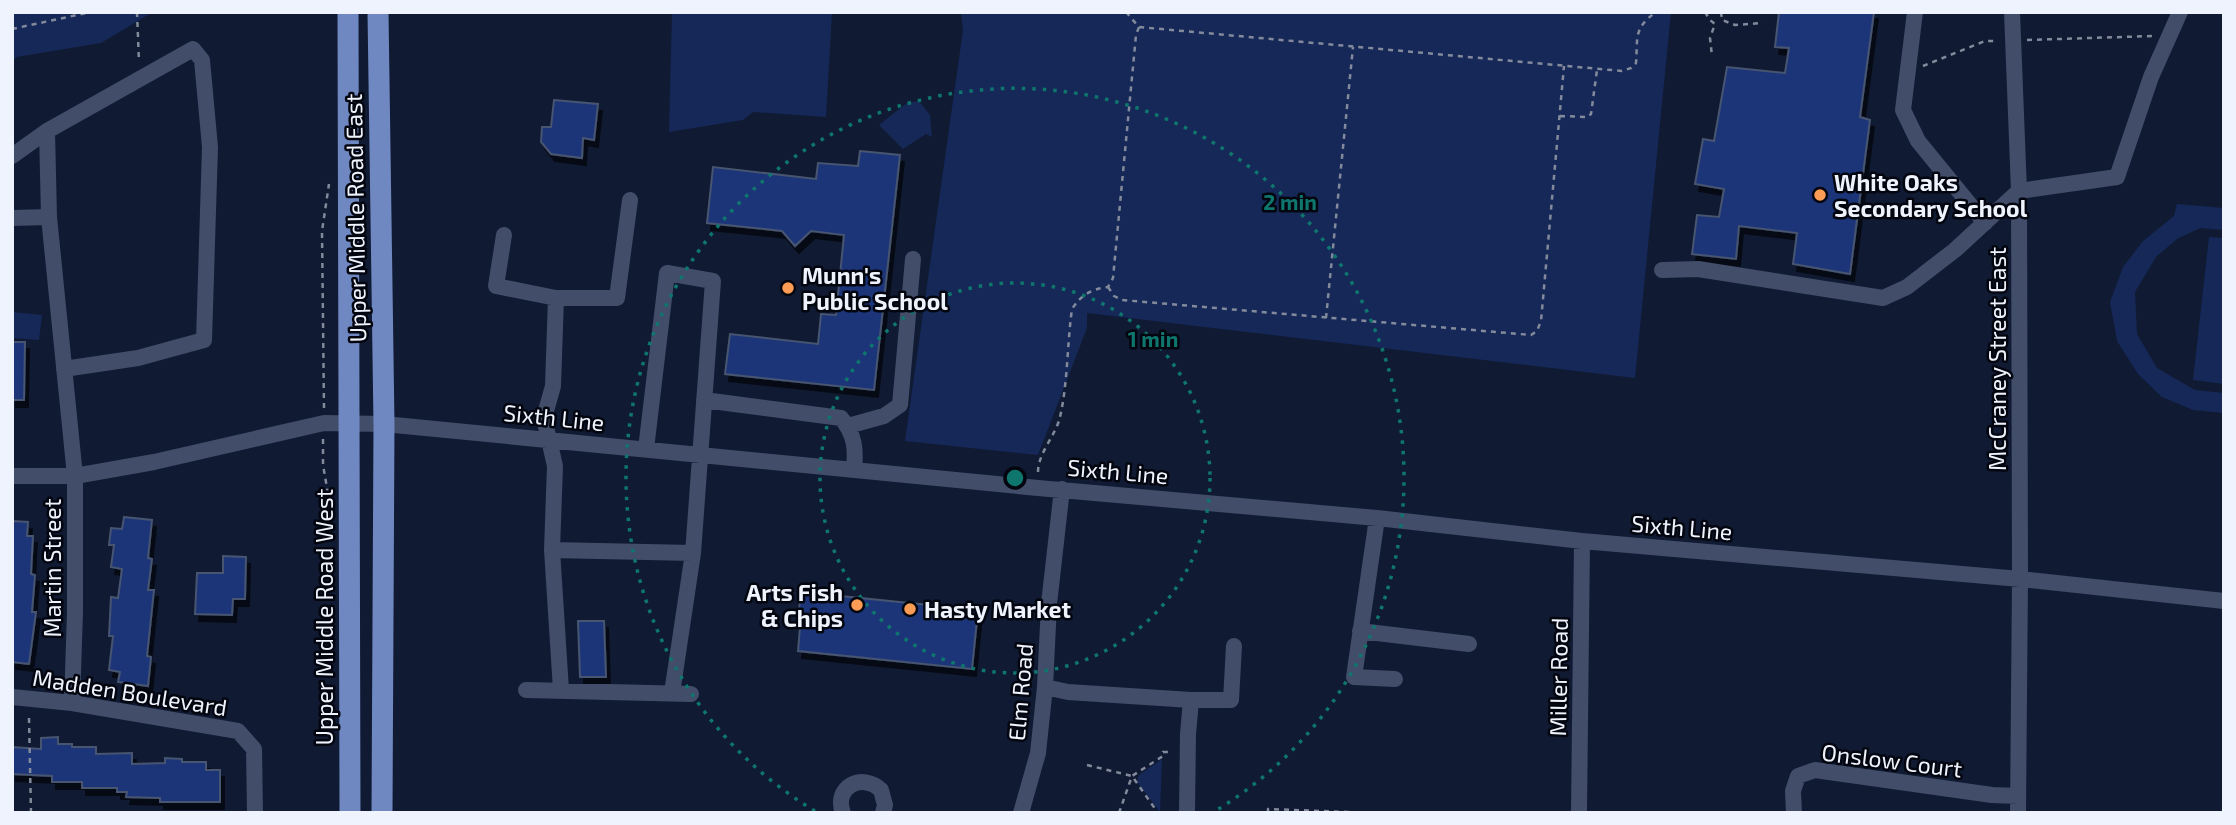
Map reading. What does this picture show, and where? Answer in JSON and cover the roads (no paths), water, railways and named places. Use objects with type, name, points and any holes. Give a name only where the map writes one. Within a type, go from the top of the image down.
[{"type":"main road","name":"Upper Middle Road East","points":[[348,12],[350,422]]},
{"type":"main road","name":"Upper Middle Road East","points":[[378,12],[384,424]]},
{"type":"main road","name":"Upper Middle Road West","points":[[350,422],[350,813]]},
{"type":"main road","points":[[382,813],[384,424]]},
{"type":"street","points":[[1915,12],[1903,110],[1917,141],[1985,223]]},
{"type":"street","name":"McCraney Street East","points":[[2012,12],[2019,191],[2018,813]]},
{"type":"street","points":[[1662,270],[1698,269],[1883,298],[1907,288],[1955,250],[2019,191],[2117,177],[2151,77],[2180,12]]},
{"type":"street","points":[[12,156],[47,131],[193,49],[202,60],[210,146],[204,340],[138,358],[64,369]]},
{"type":"street","name":"Martin Street","points":[[47,131],[50,217],[75,476],[72,703]]},
{"type":"street","points":[[504,235],[496,286],[556,298],[617,298],[630,200]]},
{"type":"street","points":[[12,218],[50,217]]},
{"type":"street","points":[[848,426],[884,416],[900,405],[913,259]]},
{"type":"street","points":[[646,449],[667,273],[713,281],[693,553],[672,693]]},
{"type":"street","points":[[556,298],[553,386],[544,418],[555,466],[552,550],[561,690]]},
{"type":"street","points":[[704,400],[841,418],[848,426],[856,448],[854,470]]},
{"type":"street","name":"Sixth Line","points":[[12,475],[75,476],[154,462],[324,423],[350,422],[1377,518],[1582,541],[2020,579],[2224,601]]},
{"type":"street","name":"Elm Road","points":[[1021,813],[1038,753],[1045,687],[1049,604],[1062,489]]},
{"type":"street","points":[[1377,518],[1354,677],[1395,680]]},
{"type":"street","name":"Miller Road","points":[[1579,813],[1582,541]]},
{"type":"street","points":[[552,550],[693,553]]},
{"type":"street","points":[[1360,631],[1469,644]]},
{"type":"street","points":[[1045,687],[1073,692],[1231,700],[1234,646]]},
{"type":"street","points":[[526,690],[691,694]]},
{"type":"street","name":"Madden Boulevard","points":[[12,697],[72,703],[238,731],[254,749],[255,813]]},
{"type":"street","points":[[1187,813],[1191,700]]},
{"type":"street","name":"Onslow Court","points":[[1794,813],[1793,791],[1798,776],[1815,770],[1992,795],[2018,796]]},
{"type":"street","points":[[843,813],[843,794],[847,788],[861,781],[876,785],[881,790],[887,810]]},
{"type":"place","name":"White Oaks Secondary School","points":[[1820,195]]},
{"type":"place","name":"Munn's Public School","points":[[788,288]]},
{"type":"place","name":"Arts Fish & Chips","points":[[857,605]]},
{"type":"place","name":"Hasty Market","points":[[910,609]]}]
